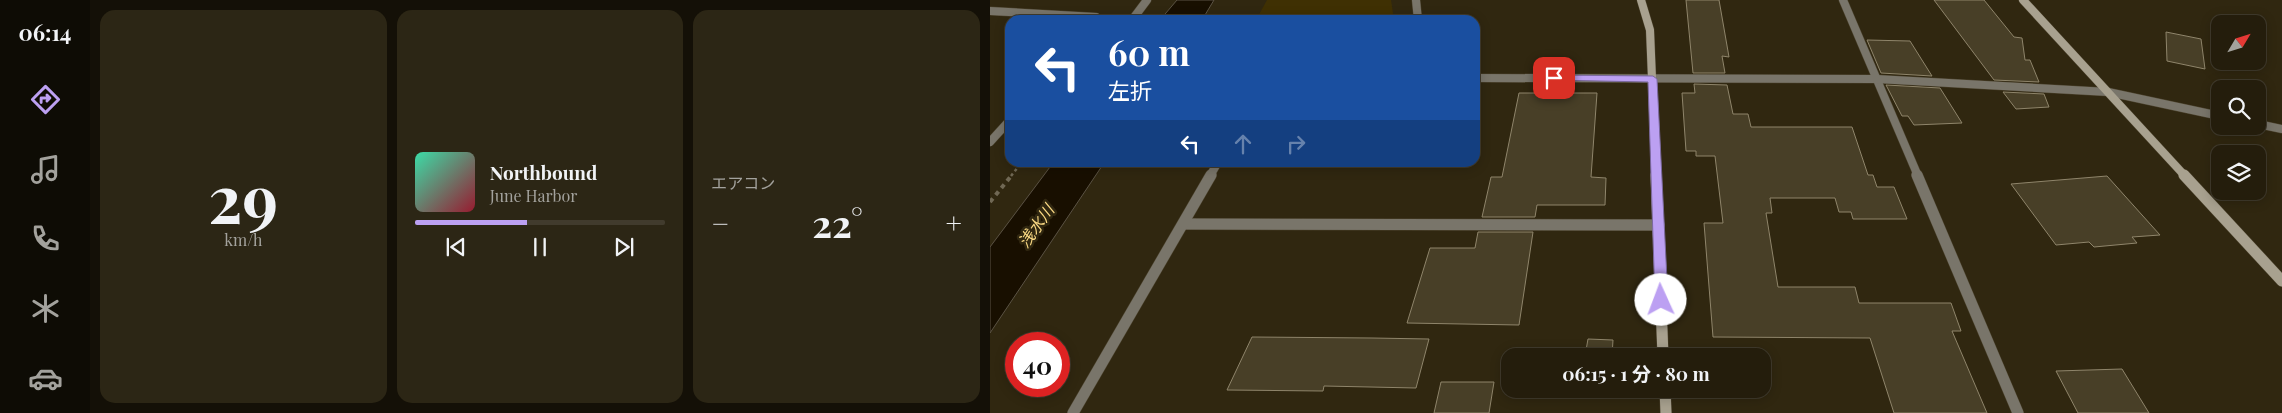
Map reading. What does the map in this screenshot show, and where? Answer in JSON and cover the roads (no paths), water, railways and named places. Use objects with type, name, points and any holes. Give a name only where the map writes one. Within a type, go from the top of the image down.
[{"type":"street","points":[[1136,15],[1147,0]]},
{"type":"street","points":[[1416,0],[1418,15]]},
{"type":"street","points":[[1641,0],[1650,30],[1663,348]]},
{"type":"street","points":[[1843,0],[2018,413]]},
{"type":"street","points":[[2023,0],[2282,282]]},
{"type":"street","points":[[990,11],[1061,15]]},
{"type":"street","points":[[1480,78],[1877,79],[2108,92],[2211,114]]},
{"type":"street","points":[[990,142],[1005,126]]},
{"type":"street","points":[[2266,126],[2282,129]]},
{"type":"street","points":[[1073,413],[1215,167]]},
{"type":"street","points":[[1184,224],[1658,225]]},
{"type":"street","points":[[1665,398],[1666,413]]},
{"type":"water","points":[[1177,0],[1214,0],[1205,15],[1164,15]]},
{"type":"water","name":"浅水川","points":[[1050,167],[1101,167],[990,333],[990,247]]}]
